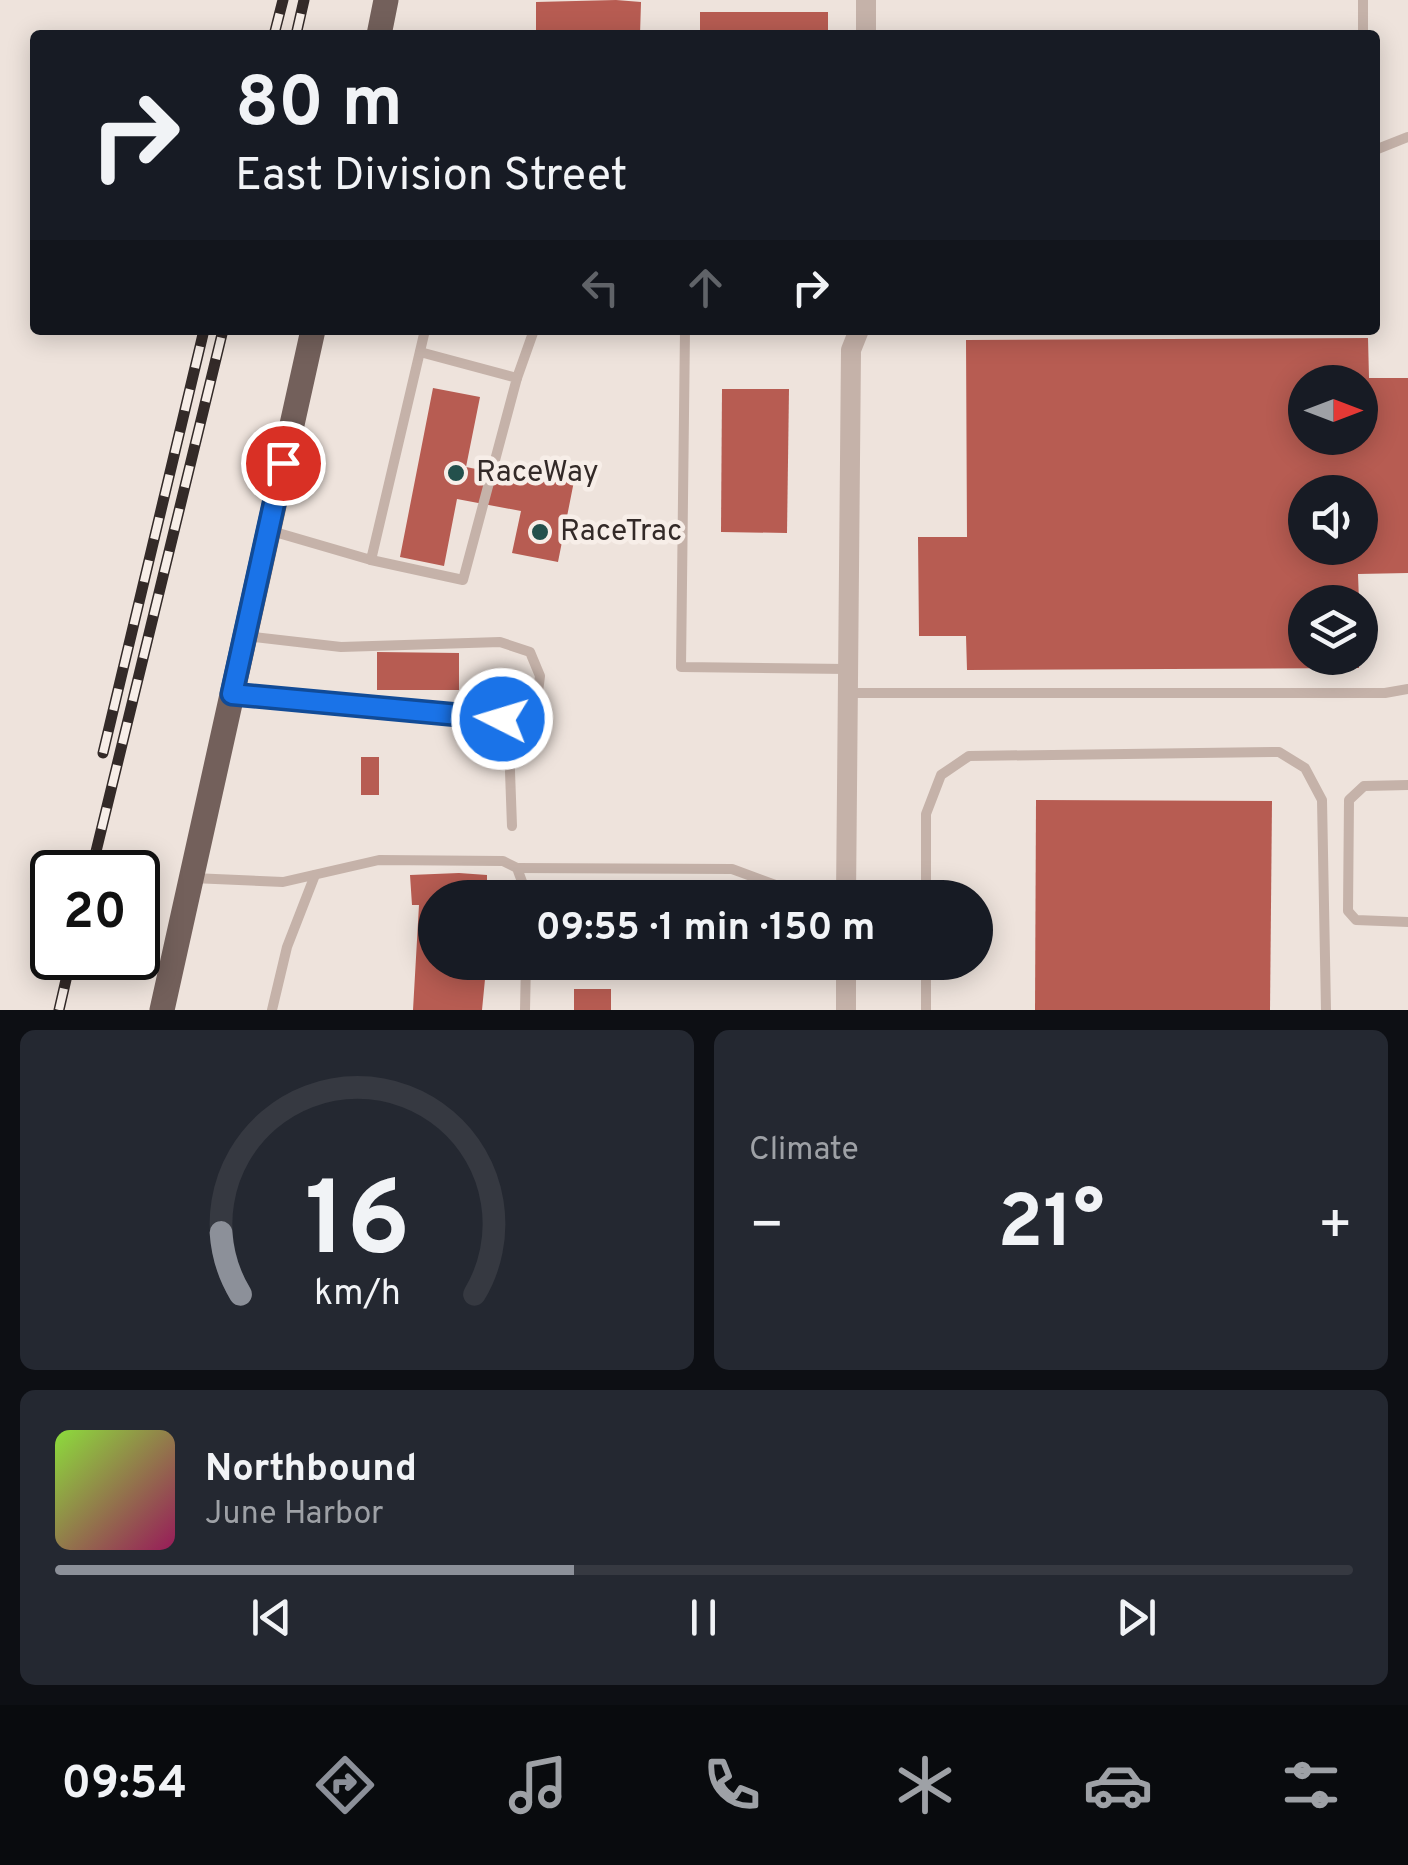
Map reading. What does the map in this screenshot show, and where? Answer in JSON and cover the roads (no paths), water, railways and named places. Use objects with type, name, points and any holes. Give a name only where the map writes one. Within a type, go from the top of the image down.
[{"type":"main road","points":[[379,30],[386,0]]},
{"type":"main road","points":[[162,1010],[312,335]]},
{"type":"street","points":[[866,0],[866,30]]},
{"type":"street","points":[[846,880],[851,350],[857,335]]},
{"type":"street","points":[[846,980],[846,1010]]},
{"type":"lane","points":[[1363,0],[1364,30]]},
{"type":"lane","points":[[1380,148],[1408,138]]},
{"type":"lane","points":[[371,560],[424,335]]},
{"type":"lane","points":[[268,530],[371,560],[463,580],[532,335]]},
{"type":"lane","points":[[685,335],[681,667],[848,670]]},
{"type":"lane","points":[[420,352],[517,378]]},
{"type":"lane","points":[[232,694],[508,717],[536,707],[540,676],[530,652],[500,642],[341,647],[245,636]]},
{"type":"lane","points":[[848,693],[1385,693],[1408,689]]},
{"type":"lane","points":[[508,717],[512,826]]},
{"type":"lane","points":[[926,880],[926,814],[942,775],[969,756],[1280,752],[1305,768],[1322,800],[1326,1010]]},
{"type":"lane","points":[[1408,785],[1364,786],[1349,800],[1348,892],[1348,911],[1356,920],[1408,922]]},
{"type":"lane","points":[[191,878],[283,882],[379,860],[414,859],[504,861],[517,868],[732,869],[762,880]]},
{"type":"lane","points":[[517,868],[521,880]]},
{"type":"lane","points":[[272,1010],[287,947],[315,874]]},
{"type":"lane","points":[[525,1010],[526,980]]},
{"type":"lane","points":[[926,980],[926,1010]]},
{"type":"railway","points":[[275,30],[283,0]]},
{"type":"railway","points":[[297,30],[304,0]]},
{"type":"railway","points":[[103,753],[203,335]]},
{"type":"railway","points":[[96,850],[222,335]]},
{"type":"railway","points":[[59,1010],[66,980]]},
{"type":"place","name":"RaceWay","points":[[456,473]]},
{"type":"place","name":"RaceTrac","points":[[540,532]]}]
